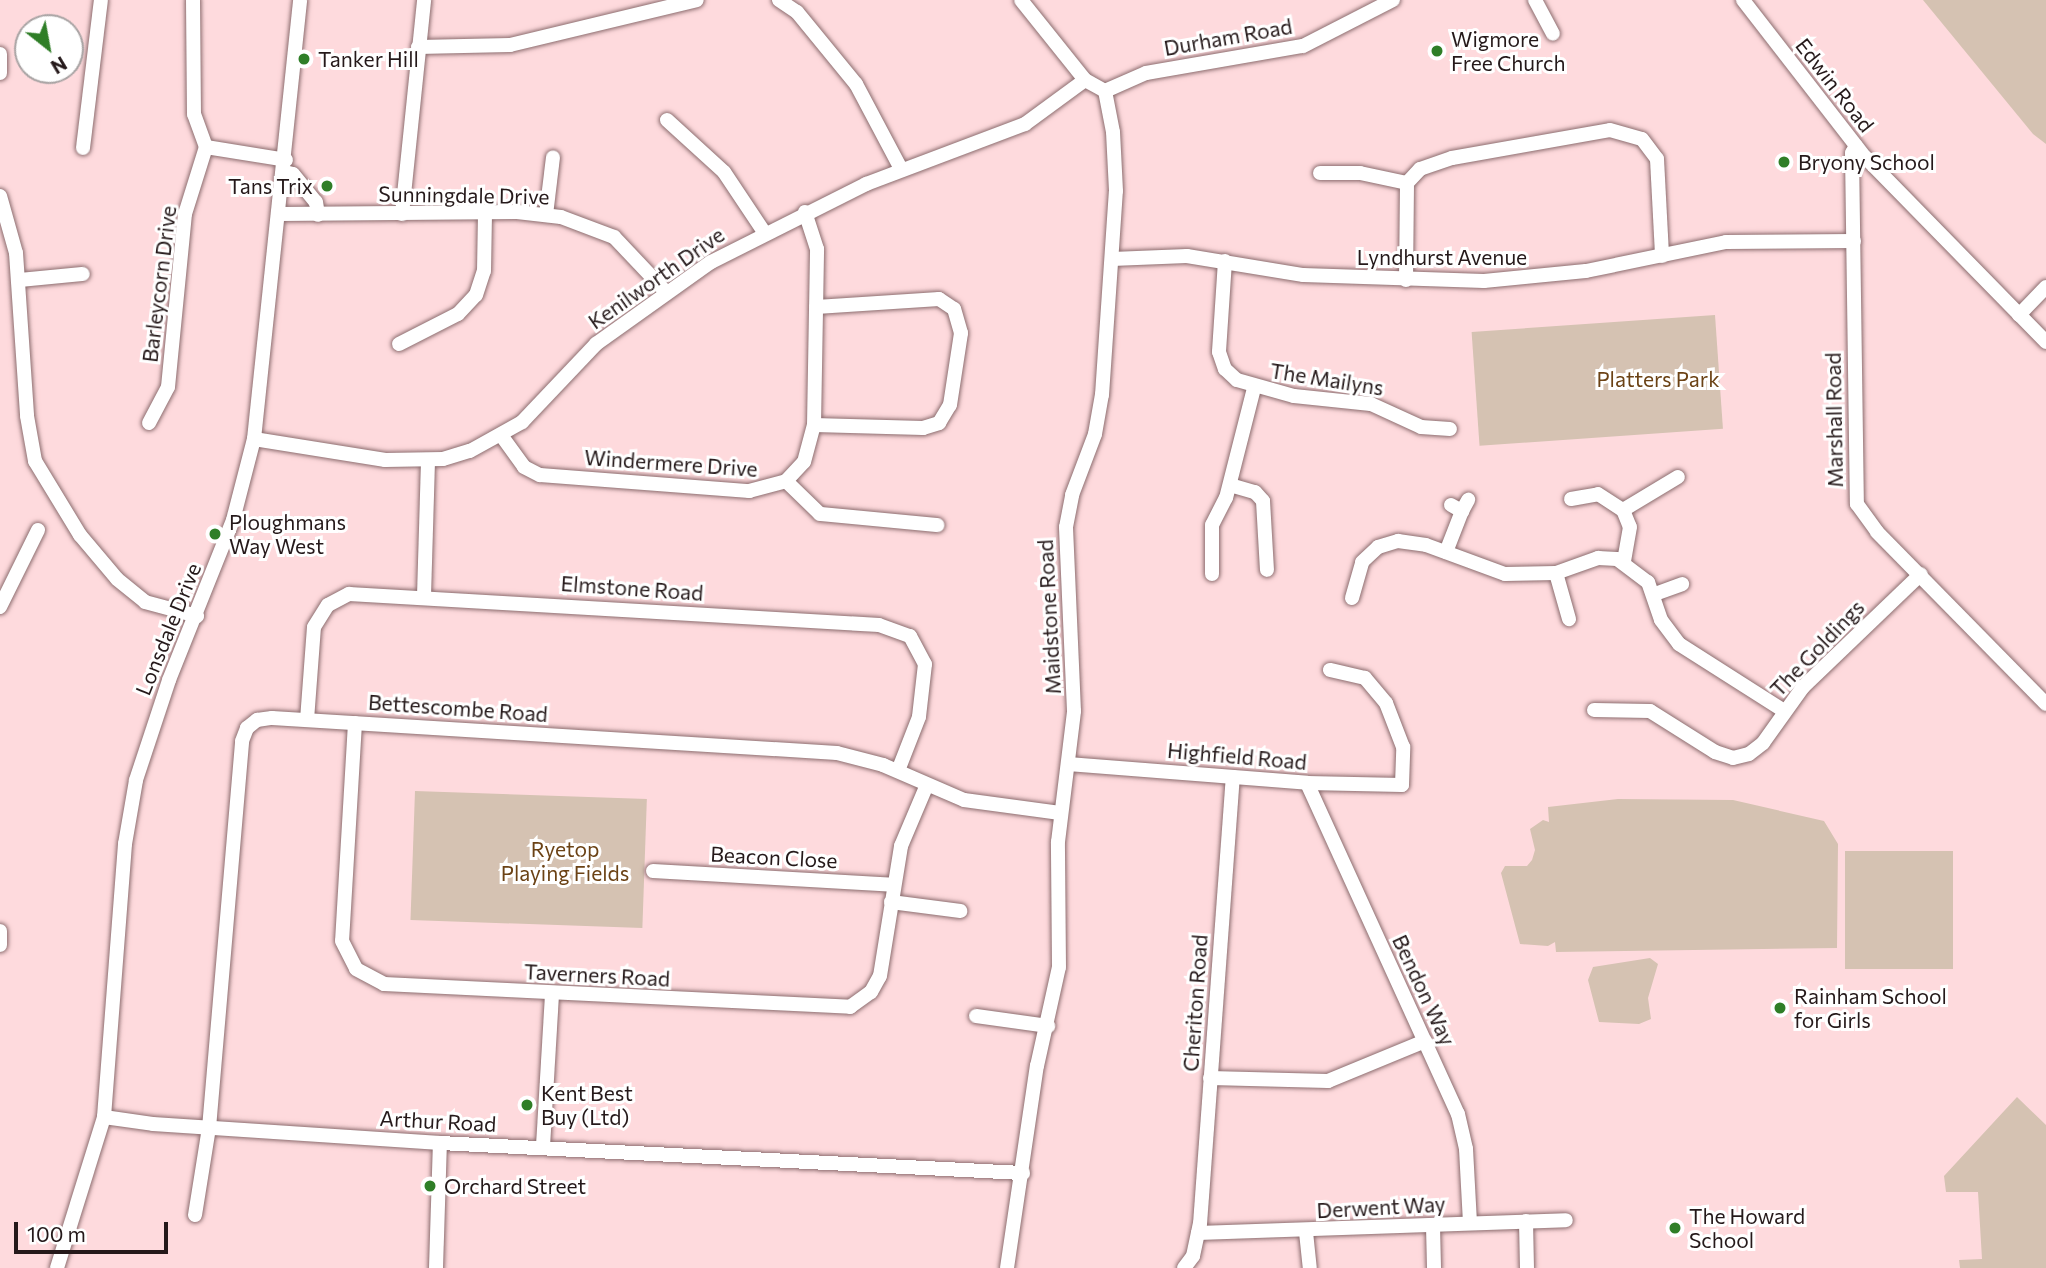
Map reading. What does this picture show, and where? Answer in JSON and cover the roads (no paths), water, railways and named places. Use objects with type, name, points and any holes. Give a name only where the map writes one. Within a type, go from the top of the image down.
[{"type":"street","points":[[83,148],[101,0]]},
{"type":"street","points":[[193,0],[194,114],[206,147],[286,166],[316,202],[318,215]]},
{"type":"street","name":"Lonsdale Drive","points":[[57,1268],[104,1116],[129,812],[144,748],[233,520],[254,439],[286,166],[300,0]]},
{"type":"street","points":[[402,214],[424,0]]},
{"type":"street","points":[[418,47],[510,45],[696,0]]},
{"type":"street","points":[[779,0],[797,12],[856,85],[901,169]]},
{"type":"street","points":[[1021,0],[1085,80],[1105,91]]},
{"type":"street","name":"Durham Road","points":[[1105,91],[1146,73],[1303,46],[1393,0]]},
{"type":"street","points":[[1535,0],[1553,34]]},
{"type":"street","name":"Edwin Road","points":[[1743,0],[1856,146],[2046,342]]},
{"type":"street","points":[[0,54],[0,73]]},
{"type":"street","name":"Kenilworth Drive","points":[[254,439],[363,458],[428,460],[456,456],[501,435],[536,411],[596,344],[666,292],[764,232],[901,169],[1025,124],[1085,80]]},
{"type":"street","name":"Maidstone Road","points":[[1007,1268],[1059,958],[1060,814],[1074,711],[1066,527],[1098,415],[1112,259],[1116,158],[1105,91]]},
{"type":"street","points":[[667,120],[724,172],[764,232]]},
{"type":"street","points":[[1406,280],[1407,183],[1420,169],[1440,160],[1610,130],[1628,132],[1648,145],[1657,159],[1662,256]]},
{"type":"street","name":"Marshall Road","points":[[1856,146],[1852,153],[1857,504],[1877,532],[2046,704]]},
{"type":"street","name":"Barleycorn Drive","points":[[149,423],[168,387],[185,214],[206,147]]},
{"type":"street","points":[[546,215],[553,157]]},
{"type":"street","points":[[1320,173],[1360,173],[1407,183]]},
{"type":"street","points":[[0,196],[10,221],[19,280],[27,416],[32,452],[44,479],[117,579],[145,602],[197,616]]},
{"type":"street","points":[[399,344],[458,314],[476,295],[484,271],[485,212]]},
{"type":"street","name":"Sunningdale Drive","points":[[280,214],[485,212],[546,215],[604,231],[637,257],[666,292]]},
{"type":"street","name":"Windermere Drive","points":[[501,435],[524,467],[540,475],[749,491],[786,481],[804,461],[814,425],[816,240],[805,212]]},
{"type":"street","name":"Lyndhurst Avenue","points":[[1112,259],[1186,256],[1303,275],[1406,280],[1528,279],[1726,242],[1854,241]]},
{"type":"street","name":"The Mailyns","points":[[1225,261],[1219,352],[1230,376],[1254,388],[1355,401],[1383,407],[1422,427],[1450,429]]},
{"type":"street","points":[[19,280],[83,274]]},
{"type":"street","points":[[2019,315],[2046,287]]},
{"type":"street","points":[[814,425],[914,429],[939,423],[950,405],[961,333],[958,316],[939,299],[816,307]]},
{"type":"street","points":[[1212,574],[1212,525],[1230,485],[1254,388]]},
{"type":"street","points":[[424,596],[428,460]]},
{"type":"street","points":[[1623,510],[1678,477]]},
{"type":"street","points":[[786,481],[820,514],[937,525]]},
{"type":"street","points":[[1230,485],[1255,492],[1263,501],[1267,570]]},
{"type":"street","points":[[1571,499],[1598,494],[1623,510],[1630,538],[1624,562]]},
{"type":"street","points":[[1446,552],[1460,505]]},
{"type":"street","points":[[0,607],[37,530]]},
{"type":"street","points":[[1348,591],[1362,562],[1387,543],[1410,541],[1446,552],[1493,573],[1556,573],[1598,558],[1624,562],[1655,594],[1661,620],[1679,644],[1784,711]]},
{"type":"street","points":[[1556,573],[1572,620]]},
{"type":"street","name":"The Goldings","points":[[1594,710],[1650,711],[1715,752],[1733,758],[1756,750],[1784,711],[1920,574]]},
{"type":"street","points":[[1655,594],[1684,581]]},
{"type":"street","name":"Elmstone Road","points":[[307,720],[314,627],[328,605],[357,593],[896,628],[920,649],[926,674],[919,718],[898,771]]},
{"type":"street","name":"Highfield Road","points":[[1068,764],[1307,783],[1402,785],[1403,747],[1386,703],[1365,678],[1330,670]]},
{"type":"street","name":"Bettescombe Road","points":[[195,1215],[209,1128],[244,734],[264,718],[818,751],[851,755],[898,771],[926,786],[976,804],[1060,814]]},
{"type":"street","name":"Taverners Road","points":[[355,723],[342,941],[351,963],[368,979],[384,984],[850,1007],[871,992],[880,976],[893,885],[905,833],[926,786]]},
{"type":"street","name":"Cheriton Road","points":[[1184,1268],[1193,1256],[1198,1233],[1233,777]]},
{"type":"street","name":"Bendon Way","points":[[1307,783],[1465,1134],[1470,1223]]},
{"type":"street","name":"Beacon Close","points":[[653,871],[893,885]]},
{"type":"street","points":[[891,902],[960,911]]},
{"type":"street","points":[[0,931],[1,945]]},
{"type":"street","points":[[542,1146],[552,993]]},
{"type":"street","points":[[976,1016],[1048,1026]]},
{"type":"street","points":[[1210,1077],[1328,1081],[1425,1041]]},
{"type":"street","name":"Arthur Road","points":[[104,1116],[209,1128],[440,1143],[542,1146],[1023,1173]]},
{"type":"street","points":[[436,1268],[440,1143]]},
{"type":"street","name":"Derwent Way","points":[[1198,1233],[1306,1232],[1566,1220]]},
{"type":"street","points":[[1525,1221],[1527,1268]]},
{"type":"street","points":[[1433,1226],[1434,1268]]},
{"type":"street","points":[[1306,1232],[1310,1268]]},
{"type":"place","name":"Wigmore Free Church","points":[[1437,51]]},
{"type":"place","name":"Tanker Hill","points":[[304,59]]},
{"type":"place","name":"Bryony School","points":[[1784,162]]},
{"type":"place","name":"Tans Trix","points":[[327,186]]},
{"type":"place","name":"Ploughmans Way West","points":[[215,534]]},
{"type":"place","name":"Rainham School for Girls","points":[[1780,1008]]},
{"type":"place","name":"Kent Best Buy (Ltd)","points":[[527,1105]]},
{"type":"place","name":"Orchard Street","points":[[430,1186]]},
{"type":"place","name":"The Howard School","points":[[1675,1228]]},
{"type":"park label","name":"Platters Park","points":[[1658,379]]},
{"type":"park label","name":"Ryetop Playing Fields","points":[[565,861]]}]
